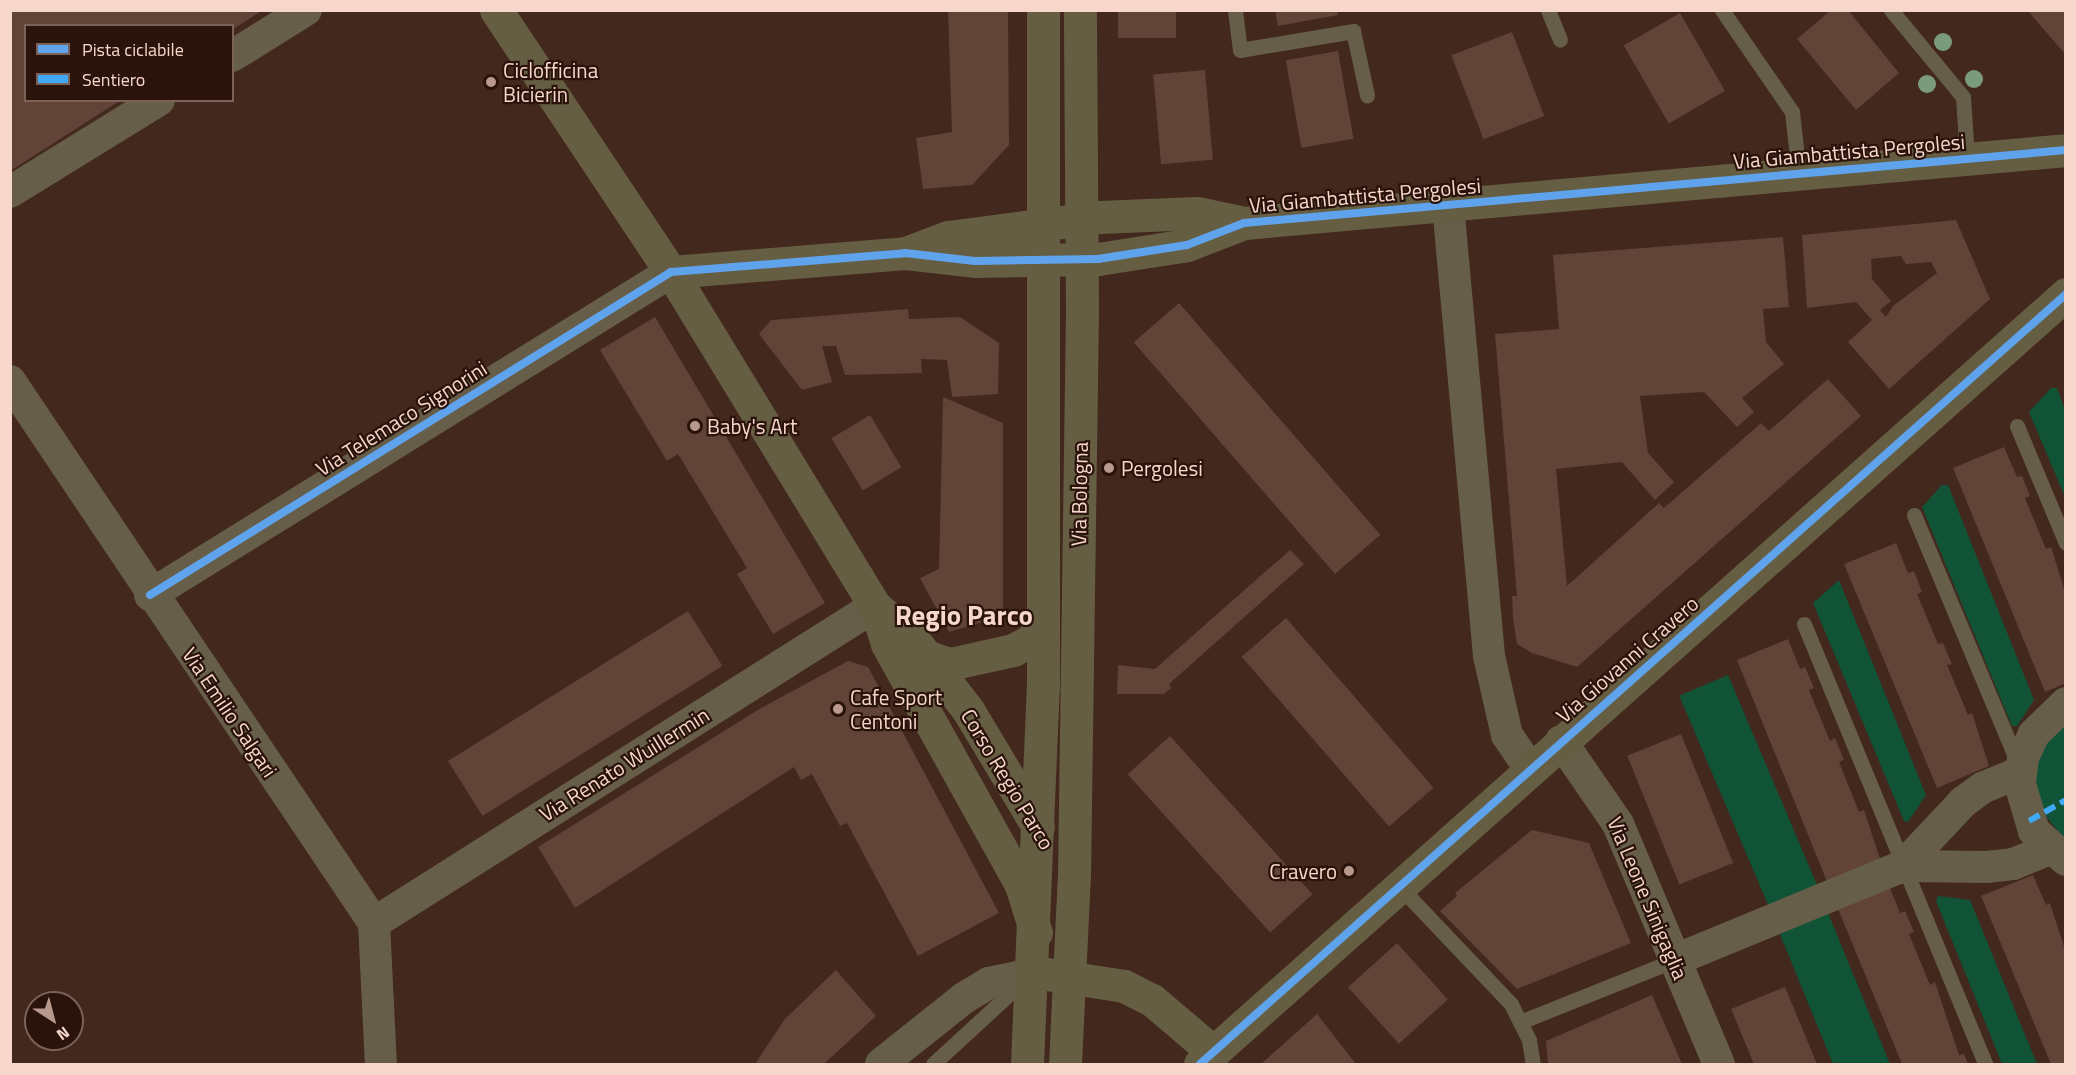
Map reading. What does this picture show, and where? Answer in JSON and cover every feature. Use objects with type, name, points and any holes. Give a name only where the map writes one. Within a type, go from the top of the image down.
[{"type":"street","points":[[234,55],[306,10]]},
{"type":"street","name":"Corso Regio Parco","points":[[496,10],[671,272],[875,606],[887,644],[1021,885],[1036,933]]},
{"type":"street","name":"Via Bologna","points":[[1027,1065],[1036,933],[1042,620],[1043,10]]},
{"type":"street","name":"Via Bologna","points":[[1065,1065],[1073,912],[1082,260],[1080,10]]},
{"type":"street","points":[[10,192],[156,102]]},
{"type":"street","name":"Via Giambattista Pergolesi","points":[[671,272],[906,253],[951,261],[1082,260],[1187,245],[1244,223],[2066,150]]},
{"type":"street","points":[[1448,205],[1489,656],[1507,735],[1530,769]]},
{"type":"street","name":"Via Giambattista Pergolesi","points":[[906,253],[948,237],[1041,222],[1197,213],[1244,223]]},
{"type":"street","name":"Via Telemaco Signorini","points":[[150,595],[671,272]]},
{"type":"street","name":"Via Giovanni Cravero","points":[[1211,1060],[1398,885],[2066,294]]},
{"type":"street","name":"Via Emilio Salgari","points":[[10,381],[150,595],[374,923]]},
{"type":"street","name":"Corso Regio Parco","points":[[875,606],[928,657],[968,710],[1038,826],[1062,872],[1073,912]]},
{"type":"street","name":"Via Renato Wuillermin","points":[[374,923],[875,606]]},
{"type":"street","points":[[928,657],[950,664],[1021,647],[1038,632],[1042,620]]},
{"type":"street","points":[[2060,860],[2029,820],[2021,772],[2034,734],[2066,703]]},
{"type":"street","name":"Via Leone Sinigaglia","points":[[1561,741],[1618,824],[1719,1065]]},
{"type":"street","points":[[1903,866],[1963,802],[1982,788],[2021,772]]},
{"type":"street","points":[[1675,960],[1903,866],[1986,867],[2060,860]]},
{"type":"street","points":[[374,923],[381,1065]]},
{"type":"street","points":[[881,1065],[925,1024],[989,982],[1032,974],[1070,977],[1124,986],[1152,1000],[1211,1060]]},
{"type":"lane","points":[[1235,10],[1240,50],[1353,31],[1367,95]]},
{"type":"lane","points":[[1548,10],[1560,40]]},
{"type":"lane","name":"Via Giambattista Pergolesi","points":[[1722,10],[1792,112],[1799,174]]},
{"type":"lane","points":[[1891,10],[1963,97],[1967,158]]},
{"type":"lane","points":[[2017,426],[2066,543]]},
{"type":"lane","points":[[1914,515],[2021,772]]},
{"type":"lane","points":[[1804,624],[1985,1065]]},
{"type":"lane","points":[[1398,885],[1502,992],[1520,1022],[1533,1065]]},
{"type":"lane","points":[[1520,1022],[1675,960]]},
{"type":"lane","points":[[933,1065],[1032,974]]},
{"type":"green space","points":[[2051,388],[2057,388],[2065,410],[2065,497],[2029,412]]},
{"type":"green space","points":[[1942,485],[1948,485],[2034,700],[2017,726],[2012,726],[1922,507]]},
{"type":"green space","points":[[1839,580],[1926,795],[1908,822],[1904,821],[1813,603]]},
{"type":"green space","points":[[1728,675],[1817,885],[1768,906],[1679,696]]},
{"type":"green space","points":[[2065,721],[2065,840],[2041,810],[2035,787],[2037,763],[2046,741]]},
{"type":"green space","points":[[1938,896],[1970,900],[2037,1064],[2002,1064],[1936,901]]},
{"type":"green space","points":[[1828,913],[1890,1064],[1833,1064],[1779,932]]},
{"type":"building","points":[[10,10],[263,10],[234,29],[234,24],[24,24],[24,102],[118,102],[10,171]]},
{"type":"building","points":[[948,10],[1008,10],[1009,145],[972,185],[923,189],[916,138],[952,132]]},
{"type":"building","points":[[1118,10],[1176,10],[1176,38],[1118,38]]},
{"type":"building","points":[[1275,10],[1337,10],[1338,15],[1278,26]]},
{"type":"building","points":[[1831,10],[1848,10],[1899,73],[1856,110],[1797,39]]},
{"type":"building","points":[[2027,10],[2066,10],[2066,55]]},
{"type":"building","points":[[1680,13],[1725,91],[1669,123],[1624,46]]},
{"type":"building","points":[[1512,32],[1544,116],[1484,139],[1451,55]]},
{"type":"building","points":[[1338,51],[1353,139],[1301,148],[1286,60]]},
{"type":"building","points":[[1205,70],[1213,160],[1161,164],[1153,75]]},
{"type":"building","points":[[1956,220],[1990,299],[1889,389],[1848,342],[1872,320],[1856,302],[1807,308],[1802,235]],"holes":[[[1901,256],[1906,264],[1931,262],[1937,273],[1893,306],[1886,317],[1880,310],[1891,301],[1872,279],[1871,259]]]},
{"type":"building","points":[[1783,237],[1789,307],[1763,309],[1766,342],[1784,364],[1742,398],[1754,412],[1737,427],[1704,392],[1640,396],[1648,453],[1674,482],[1655,500],[1622,462],[1556,469],[1567,586],[1659,503],[1664,508],[1761,423],[1769,431],[1828,379],[1861,416],[1577,667],[1532,653],[1517,644],[1512,596],[1517,596],[1495,334],[1559,329],[1553,255]]},
{"type":"building","points":[[1179,303],[1380,535],[1335,574],[1134,342]]},
{"type":"building","points":[[908,309],[909,319],[960,317],[999,343],[998,394],[952,397],[947,360],[921,359],[922,373],[845,375],[836,346],[822,346],[832,382],[802,390],[759,334],[771,320]]},
{"type":"building","points":[[655,317],[825,603],[773,634],[737,574],[747,568],[678,454],[667,461],[600,350]]},
{"type":"building","points":[[943,397],[1003,423],[1003,616],[949,632],[920,578],[939,569]]},
{"type":"building","points":[[870,415],[901,467],[863,490],[831,438]]},
{"type":"building","points":[[2004,447],[2017,477],[2022,476],[2030,496],[2025,498],[2046,549],[2051,547],[2066,595],[2066,683],[2045,692],[1953,468]]},
{"type":"building","points":[[1896,543],[1908,573],[1914,571],[1922,592],[1917,594],[1938,644],[1943,643],[1952,664],[1947,665],[1968,715],[1972,713],[1989,766],[1937,788],[1844,564]]},
{"type":"building","points":[[1290,550],[1304,564],[1169,684],[1171,688],[1164,694],[1117,694],[1118,665],[1155,669]]},
{"type":"building","points":[[688,611],[722,666],[482,816],[448,761]]},
{"type":"building","points":[[1286,618],[1434,788],[1389,827],[1241,657]]},
{"type":"building","points":[[1788,639],[1800,669],[1805,667],[1814,688],[1809,690],[1830,741],[1835,738],[1844,760],[1839,762],[1859,812],[1864,810],[1881,862],[1828,884],[1737,660]]},
{"type":"building","points":[[848,661],[868,667],[999,913],[918,956],[847,823],[840,826],[812,774],[801,780],[794,767],[575,908],[538,847],[761,708]]},
{"type":"building","points":[[1681,734],[1733,863],[1679,885],[1627,756]]},
{"type":"building","points":[[1170,736],[1313,894],[1270,932],[1128,774]]},
{"type":"building","points":[[1532,830],[1589,843],[1631,943],[1517,989],[1440,911],[1457,896],[1455,893]]},
{"type":"building","points":[[2033,875],[2046,905],[2050,903],[2066,953],[2066,1064],[2051,1064],[1981,896]]},
{"type":"building","points":[[1888,883],[1900,913],[1905,911],[1914,932],[1909,934],[1930,985],[1935,982],[1959,1055],[1964,1054],[1968,1064],[1902,1064],[1836,904]]},
{"type":"building","points":[[1397,943],[1448,999],[1399,1044],[1348,987]]},
{"type":"building","points":[[836,970],[876,1016],[824,1064],[755,1064],[785,1019]]},
{"type":"building","points":[[1785,987],[1817,1064],[1754,1064],[1731,1009]]},
{"type":"building","points":[[1652,995],[1682,1064],[1548,1064],[1546,1041]]},
{"type":"building","points":[[1317,1014],[1356,1064],[1261,1064]]},
{"type":"marked path","points":[[2029,821],[2066,800]]},
{"type":"cycle path","points":[[150,595],[671,272],[905,253],[975,261],[1098,259],[1187,245],[1244,223],[2066,150]]},
{"type":"cycle path","points":[[1200,1064],[2066,294]]},
{"type":"place","name":"Ciclofficina Bicierin","points":[[491,82]]},
{"type":"place","name":"Baby's Art","points":[[695,426]]},
{"type":"place","name":"Pergolesi","points":[[1109,468]]},
{"type":"place","name":"Cafe Sport Centoni","points":[[838,709]]},
{"type":"place","name":"Cravero","points":[[1349,871]]},
{"type":"district","name":"Regio Parco","points":[[964,615]]}]
